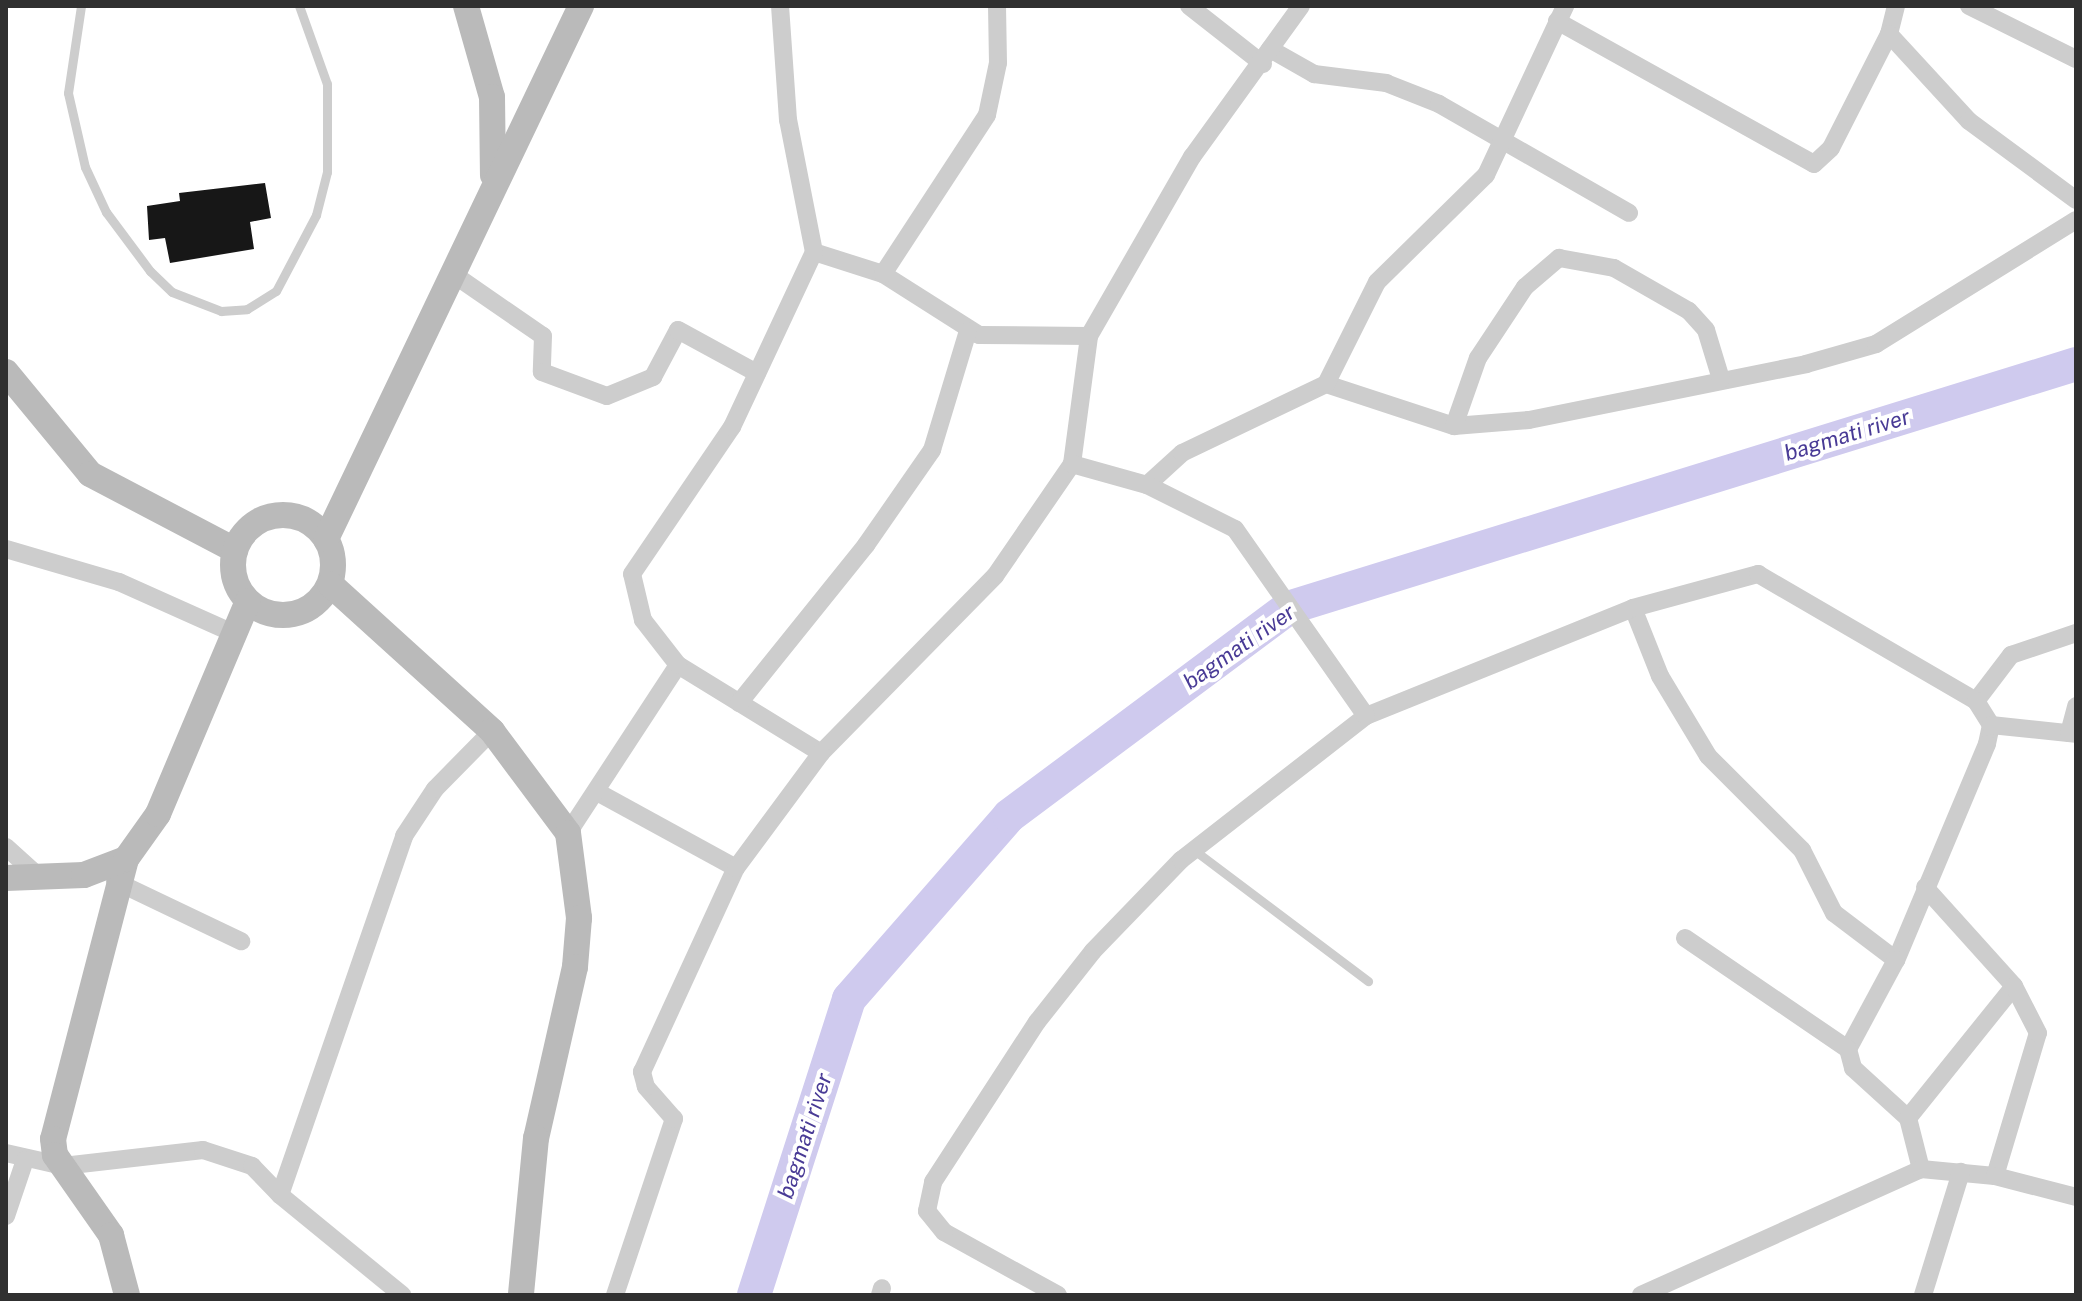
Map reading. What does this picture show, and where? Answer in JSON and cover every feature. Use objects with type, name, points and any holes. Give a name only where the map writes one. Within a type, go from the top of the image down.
[{"type":"street","points":[[466,6],[492,97],[493,185]]},
{"type":"street","points":[[521,1295],[536,1138],[575,967],[579,918],[568,833],[492,731],[330,584],[326,539],[581,6]]},
{"type":"street","points":[[780,6],[788,120],[814,252],[708,469],[632,574],[643,620],[678,665],[821,753]]},
{"type":"street","points":[[883,274],[987,115],[998,63],[997,6]]},
{"type":"street","points":[[1189,6],[1266,56],[1314,74],[1386,83],[1507,138],[1629,213]]},
{"type":"street","points":[[615,1295],[674,1119],[646,1087],[642,1072],[736,868],[821,753],[995,576],[1072,464],[1089,336],[1192,157],[1301,6]]},
{"type":"street","points":[[1147,485],[1182,453],[1326,384],[1377,282],[1474,192],[1507,138],[1561,14],[1814,164],[1831,148],[1889,34],[1896,6]]},
{"type":"street","points":[[1969,6],[2076,59]]},
{"type":"street","points":[[1889,34],[1969,121],[2076,200]]},
{"type":"street","points":[[1326,384],[1454,426],[1529,420],[1721,379],[1876,344],[2076,220]]},
{"type":"street","points":[[814,252],[883,274],[968,331],[1089,336]]},
{"type":"street","points":[[1454,426],[1478,358],[1525,287],[1559,258],[1614,268],[1689,311],[1706,330],[1721,379]]},
{"type":"street","points":[[453,274],[543,336],[542,372],[607,396],[653,377],[678,330],[757,373]]},
{"type":"street","points":[[739,703],[866,545],[932,450],[968,331]]},
{"type":"street","points":[[6,372],[90,474],[235,550]]},
{"type":"street","points":[[1072,464],[1147,485],[1235,529],[1327,668],[1366,716]]},
{"type":"street","points":[[326,539],[304,520],[277,516],[251,527],[235,550],[234,578],[248,601],[273,615],[300,613],[330,584]]},
{"type":"street","points":[[6,549],[119,582],[231,632]]},
{"type":"street","points":[[1058,1295],[944,1232],[927,1211],[928,1197],[1037,1022],[1093,951],[1194,850],[1366,716],[1633,608],[1765,575],[1976,701],[1991,725]]},
{"type":"street","points":[[127,1295],[111,1235],[63,1166],[54,1121],[94,999],[121,870],[158,814],[231,632],[248,601]]},
{"type":"street","points":[[1633,608],[1660,676],[1708,756],[1802,850],[1834,913],[1896,960]]},
{"type":"street","points":[[1976,701],[2011,655],[2075,638]]},
{"type":"street","points":[[568,833],[599,793],[678,665]]},
{"type":"street","points":[[1991,725],[2072,734],[2076,706]]},
{"type":"street","points":[[1848,1049],[1896,960],[1991,725]]},
{"type":"street","points":[[280,1195],[404,836],[435,789],[492,731]]},
{"type":"street","points":[[599,793],[736,868]]},
{"type":"street","points":[[6,847],[34,872]]},
{"type":"street","points":[[6,878],[34,872],[84,875],[121,870],[241,941]]},
{"type":"street","points":[[1925,887],[2014,986],[2038,1033],[1995,1176]]},
{"type":"street","points":[[1685,938],[1848,1049],[1853,1068],[1908,1118],[1921,1169]]},
{"type":"street","points":[[1908,1118],[2014,986]]},
{"type":"street","points":[[6,1153],[25,1160],[63,1166],[203,1150],[252,1166],[280,1195],[402,1295]]},
{"type":"street","points":[[6,1216],[25,1160]]},
{"type":"street","points":[[1648,1291],[1921,1169],[1995,1176],[2076,1197]]},
{"type":"street","points":[[1923,1295],[1961,1172]]},
{"type":"street","points":[[1648,1291],[1672,1295]]},
{"type":"lane","points":[[81,6],[68,93],[85,167],[106,212],[150,271],[172,292],[221,311],[247,309],[276,291],[316,215],[328,158],[327,84],[299,6]]},
{"type":"lane","points":[[1194,850],[1368,981]]},
{"type":"building","points":[[265,183],[271,218],[250,222],[254,249],[170,263],[165,238],[149,240],[147,206],[180,201],[179,193]]},
{"type":"waterway","name":"bagmati river","points":[[754,1295],[849,999],[1009,816],[1288,608],[2076,364]]}]
